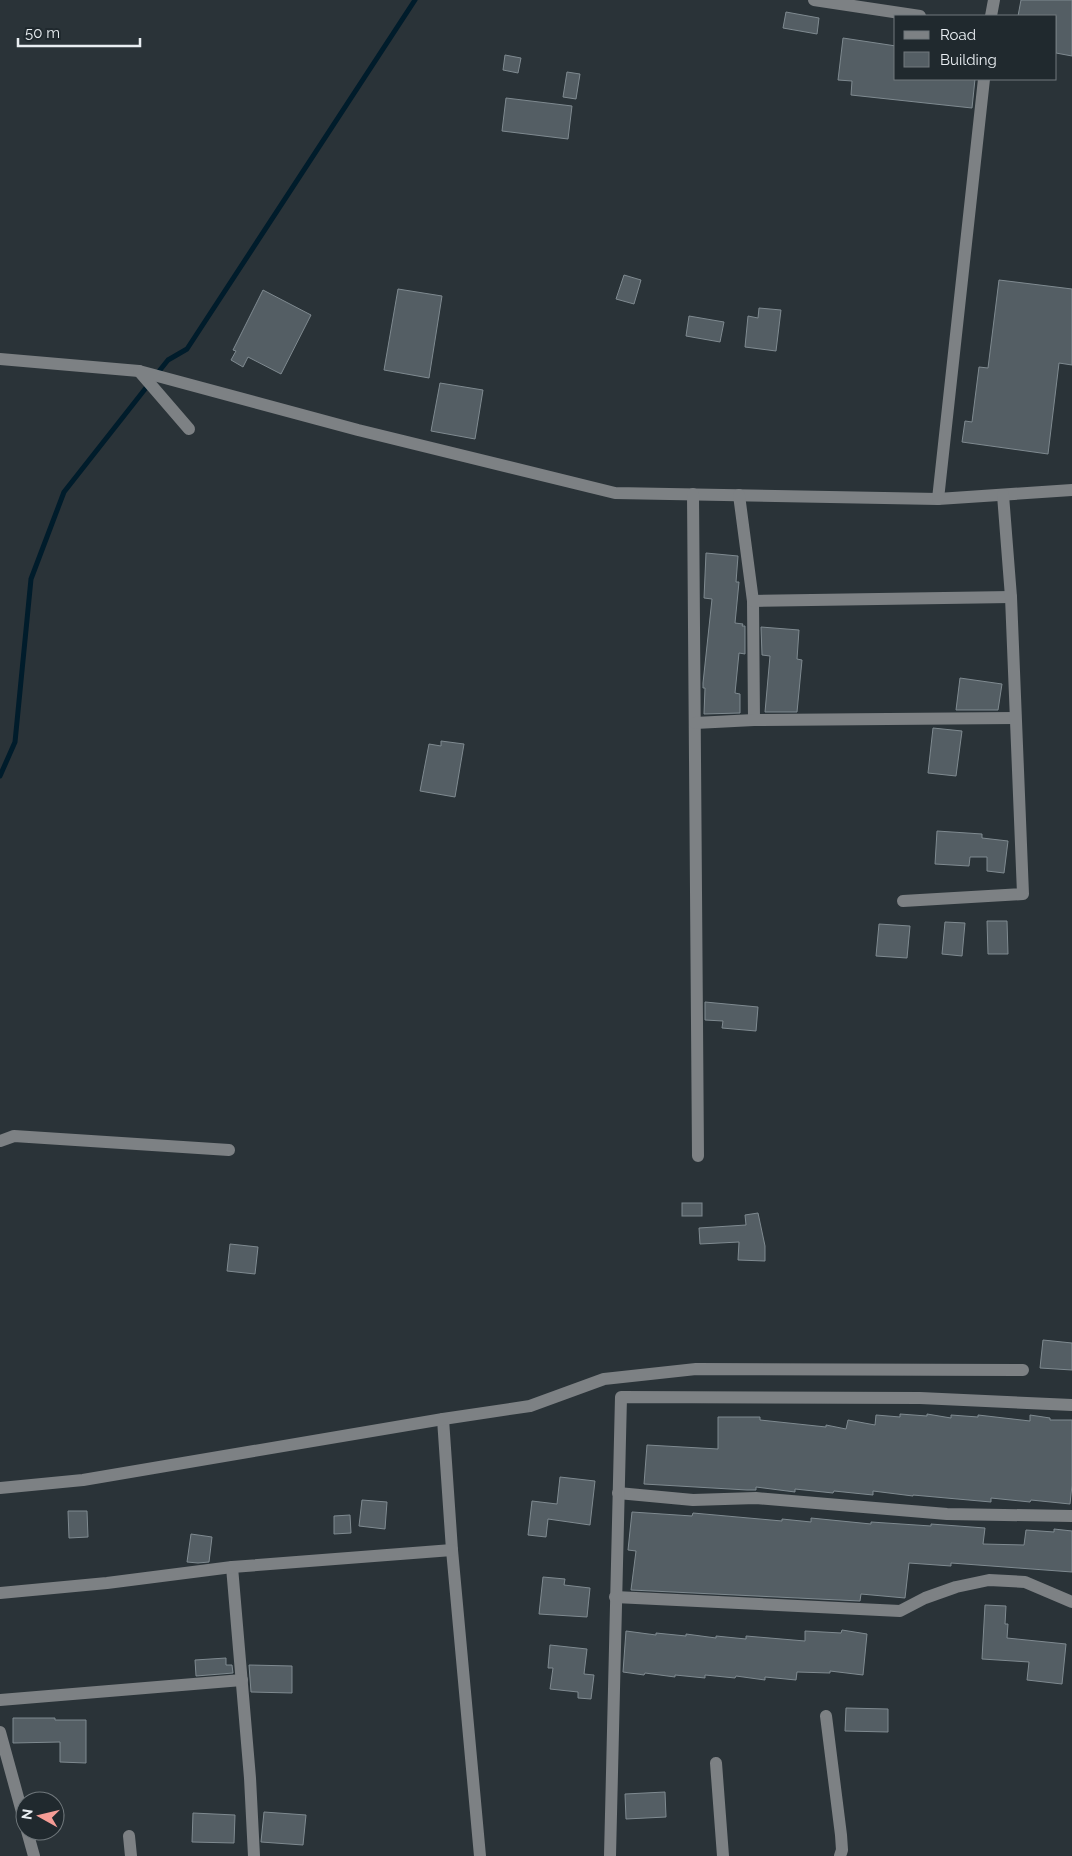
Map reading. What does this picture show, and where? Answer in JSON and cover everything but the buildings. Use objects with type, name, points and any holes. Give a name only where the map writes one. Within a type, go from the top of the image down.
[{"type":"street","points":[[814,0],[913,15]]},
{"type":"street","points":[[991,15],[994,0]]},
{"type":"street","points":[[938,499],[984,80]]},
{"type":"street","points":[[0,359],[140,371],[358,430],[615,493],[938,499],[1072,490]]},
{"type":"street","points":[[140,371],[189,429]]},
{"type":"street","points":[[693,494],[698,1156]]},
{"type":"street","points":[[739,495],[753,601],[754,720]]},
{"type":"street","points":[[903,901],[1022,894],[1011,597],[1002,495]]},
{"type":"street","points":[[753,601],[1011,597]]},
{"type":"street","points":[[695,723],[754,720],[1015,718]]},
{"type":"street","points":[[0,1141],[14,1136],[229,1150]]},
{"type":"street","points":[[0,1488],[83,1480],[530,1406],[604,1379],[696,1369],[1023,1370]]},
{"type":"street","points":[[610,1856],[621,1397],[920,1398],[1072,1405]]},
{"type":"street","points":[[443,1419],[452,1550],[480,1856]]},
{"type":"street","points":[[618,1493],[693,1500],[756,1498],[947,1514],[1072,1516]]},
{"type":"street","points":[[0,1593],[107,1583],[232,1567],[452,1550]]},
{"type":"street","points":[[232,1567],[250,1778],[254,1856]]},
{"type":"street","points":[[615,1597],[900,1610],[925,1598],[956,1587],[989,1580],[1025,1582],[1072,1602]]},
{"type":"street","points":[[0,1700],[242,1680]]},
{"type":"street","points":[[826,1716],[841,1835],[842,1850],[840,1856]]},
{"type":"street","points":[[0,1732],[16,1791]]},
{"type":"street","points":[[716,1763],[723,1856]]},
{"type":"street","points":[[129,1836],[131,1856]]},
{"type":"street","points":[[30,1841],[34,1856]]},
{"type":"waterway","points":[[156,375],[168,360],[187,349],[415,0]]},
{"type":"waterway","points":[[0,776],[15,742],[31,579],[64,492],[149,384]]}]
